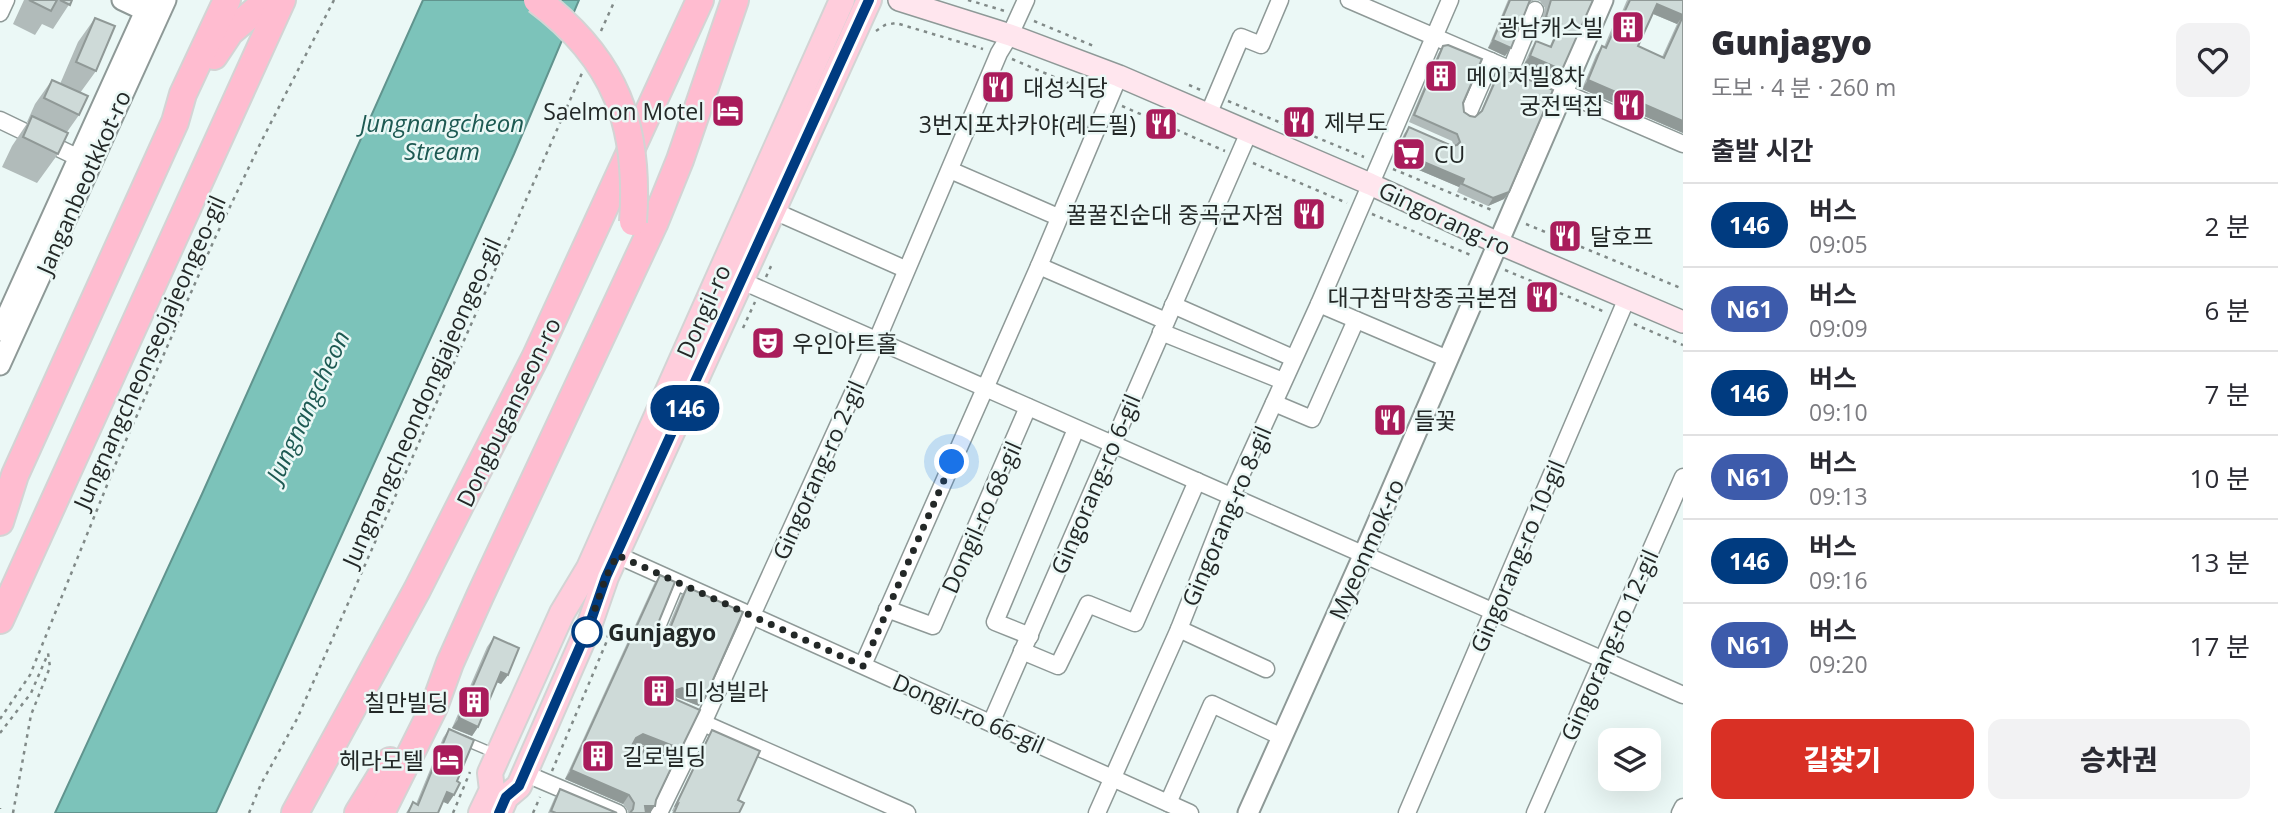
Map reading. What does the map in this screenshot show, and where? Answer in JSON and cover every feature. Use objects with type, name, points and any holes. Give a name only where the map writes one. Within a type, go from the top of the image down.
[{"type":"highway","points":[[175,122],[183,94],[227,0]]},
{"type":"highway","points":[[0,500],[15,475],[175,122],[220,46],[245,17],[268,0]]},
{"type":"highway","points":[[0,620],[282,0]]},
{"type":"highway","points":[[537,0],[572,29],[596,59],[612,85],[632,145],[635,188],[633,222],[610,316]]},
{"type":"highway","name":"Dongbuganseon-ro","points":[[295,813],[417,590],[525,379],[699,0]]},
{"type":"highway","points":[[381,813],[434,707],[450,663],[610,316],[629,281],[680,160],[735,0]]},
{"type":"highway","points":[[0,522],[15,475]]},
{"type":"highway","points":[[358,813],[450,663]]},
{"type":"main road","name":"Dongil-ro","points":[[481,813],[492,790],[494,764],[562,613],[589,568],[842,0]]},
{"type":"main road","name":"Dongil-ro","points":[[499,813],[506,797],[521,779],[589,626],[606,577],[752,285],[774,211],[869,0]]},
{"type":"main road","name":"Gingorang-ro","points":[[899,0],[1004,44],[1119,76],[1212,106],[1249,132],[1498,243],[1683,321]]},
{"type":"main road","points":[[814,62],[822,58],[828,61],[821,80],[822,106]]},
{"type":"main road","points":[[463,813],[477,783],[494,764]]},
{"type":"main road","points":[[513,813],[521,779]]},
{"type":"street","points":[[0,13],[6,0]]},
{"type":"street","points":[[122,0],[155,7]]},
{"type":"street","points":[[1212,106],[1241,37],[1261,45],[1280,0]]},
{"type":"street","points":[[1349,0],[1683,144]]},
{"type":"street","name":"Gingorang-ro 8-gil","points":[[1097,813],[1178,629],[1232,495],[1370,184],[1402,126],[1450,0]]},
{"type":"street","name":"Myeonmok-ro","points":[[1248,813],[1363,556],[1603,0]]},
{"type":"street","name":"Janganbeotkkot-ro","points":[[0,331],[79,158],[155,7]]},
{"type":"street","name":"Janganbeotkkot-ro","points":[[0,365],[155,7]]},
{"type":"street","name":"Gingorang-ro 2-gil","points":[[659,813],[676,765],[752,616],[877,340],[905,269],[1022,8]]},
{"type":"street","points":[[1511,69],[1535,10]]},
{"type":"street","points":[[1468,114],[1491,61]]},
{"type":"street","points":[[863,666],[1119,76]]},
{"type":"street","points":[[0,120],[79,158]]},
{"type":"street","name":"Gingorang-ro 6-gil","points":[[991,723],[1249,132]]},
{"type":"street","points":[[950,170],[1058,217]]},
{"type":"street","points":[[774,211],[905,269]]},
{"type":"street","points":[[1039,265],[1163,327],[1283,381]]},
{"type":"street","points":[[752,285],[1683,695]]},
{"type":"street","name":"Gingorang-ro 10-gil","points":[[1407,813],[1627,298]]},
{"type":"street","points":[[1319,304],[1448,359]]},
{"type":"street","points":[[1173,305],[1293,358]]},
{"type":"street","name":"Gingorang-ro 8-gil","points":[[1273,403],[1312,419],[1356,320]]},
{"type":"street","name":"Dongil-ro 68-gil","points":[[887,609],[933,626],[1028,407]]},
{"type":"street","points":[[1030,636],[995,622],[1076,429]]},
{"type":"street","name":"Gingorang-ro 12-gil","points":[[1535,813],[1683,477]]},
{"type":"street","name":"Gingorang-ro 6-gil","points":[[1022,651],[1058,666],[1088,604],[1135,623],[1197,481]]},
{"type":"street","name":"Dongil-ro 66-gil","points":[[617,555],[1190,813]]},
{"type":"street","name":"Gingorang-ro 8-gil","points":[[1178,629],[1266,669]]},
{"type":"street","points":[[1168,803],[1212,705],[1282,737]]},
{"type":"street","points":[[701,717],[907,813]]},
{"type":"street","points":[[521,779],[618,813]]},
{"type":"street","points":[[1680,813],[1683,807]]},
{"type":"lane","points":[[657,637],[680,582]]},
{"type":"lane","points":[[458,738],[494,764]]},
{"type":"lane","points":[[628,764],[636,749],[661,758]]},
{"type":"path","name":"Jungnangcheonseojajeongeo-gil","points":[[0,719],[30,676],[116,463],[215,238],[334,0]]},
{"type":"path","points":[[599,36],[615,0]]},
{"type":"path","points":[[968,0],[1022,8],[1105,51]]},
{"type":"path","points":[[874,33],[885,25],[896,23],[1004,44],[1108,101],[1683,345]]},
{"type":"path","name":"Jungnangcheondongjajeongeo-gil","points":[[249,813],[261,784],[297,719],[340,624],[583,72]]},
{"type":"path","points":[[1179,81],[1212,106],[1379,164],[1683,289]]},
{"type":"path","points":[[743,327],[752,285],[776,253]]},
{"type":"path","points":[[551,774],[606,643],[613,617]]},
{"type":"path","points":[[0,733],[31,693],[48,653],[50,667],[31,715],[13,813]]},
{"type":"path","points":[[533,813],[542,792]]},
{"type":"water","name":"Jungnangcheon Stream","points":[[423,0],[579,0],[514,154],[216,813],[55,813],[202,494]]},
{"type":"building","points":[[29,0],[57,0],[51,11]]},
{"type":"building","points":[[1510,0],[1530,0],[1511,48],[1493,40]]},
{"type":"building","points":[[1551,0],[1593,0],[1562,70],[1530,56],[1536,41],[1551,47],[1561,24],[1546,17]]},
{"type":"building","points":[[1630,0],[1683,0],[1683,15],[1657,4],[1638,46],[1664,58],[1683,16],[1683,121],[1588,80],[1602,46],[1606,48]]},
{"type":"building","points":[[95,18],[115,26],[96,71],[76,62]]},
{"type":"building","points":[[1448,45],[1482,59],[1463,103],[1464,112],[1470,116],[1475,117],[1482,111],[1501,68],[1553,90],[1509,192],[1493,198],[1462,184],[1464,179],[1398,151],[1409,127],[1452,146],[1460,142],[1457,134],[1414,115],[1443,46]]},
{"type":"building","points":[[52,80],[88,96],[79,115],[44,98]]},
{"type":"building","points":[[32,116],[68,133],[58,154],[23,137]]},
{"type":"building","points":[[660,575],[675,582],[657,626],[660,634],[664,635],[669,631],[687,587],[743,612],[705,698],[682,688],[674,691],[677,700],[700,710],[681,749],[643,734],[636,738],[628,753],[628,758],[634,762],[645,748],[675,760],[655,806],[645,806],[646,813],[630,813],[634,803],[629,795],[571,770]]},
{"type":"building","points":[[494,637],[519,648],[508,675],[501,672],[478,727],[459,718]]},
{"type":"building","points":[[449,729],[474,740],[457,781],[460,783],[454,795],[447,792],[438,813],[408,813],[413,802],[418,805]]},
{"type":"building","points":[[712,730],[760,751],[738,800],[744,803],[739,813],[674,813],[678,804],[676,805]]},
{"type":"building","points":[[560,789],[617,813],[551,811]]},
{"type":"bus line","name":"146","points":[[499,813],[506,797],[519,786],[589,626],[606,577],[869,0]]},
{"type":"place","name":"광남캐스빌","points":[[1628,27]]},
{"type":"place","name":"메이저빌8차","points":[[1441,76]]},
{"type":"place","name":"대성식당","points":[[998,87]]},
{"type":"place","name":"궁전떡집","points":[[1629,105]]},
{"type":"place","name":"Saelmon Motel","points":[[728,111]]},
{"type":"place","name":"제부도","points":[[1299,122]]},
{"type":"place","name":"3번지포차카야(레드필)","points":[[1161,124]]},
{"type":"place","name":"CU","points":[[1409,154]]},
{"type":"place","name":"꿀꿀진순대 중곡군자점","points":[[1309,214]]},
{"type":"place","name":"달호프","points":[[1565,236]]},
{"type":"place","name":"대구참막창중곡본점","points":[[1542,297]]},
{"type":"place","name":"우인아트홀","points":[[768,343]]},
{"type":"place","name":"들꽃","points":[[1390,420]]},
{"type":"place","name":"Gunjagyo","points":[[587,632]]},
{"type":"place","name":"미성빌라","points":[[659,691]]},
{"type":"place","name":"칠만빌딩","points":[[474,702]]},
{"type":"place","name":"길로빌딩","points":[[598,756]]},
{"type":"place","name":"헤라모텔","points":[[448,760]]},
{"type":"route","points":[[587,632],[606,577],[617,555],[863,666],[952,462]]},
{"type":"water label","name":"Jungnangcheon","points":[[307,406]]}]
